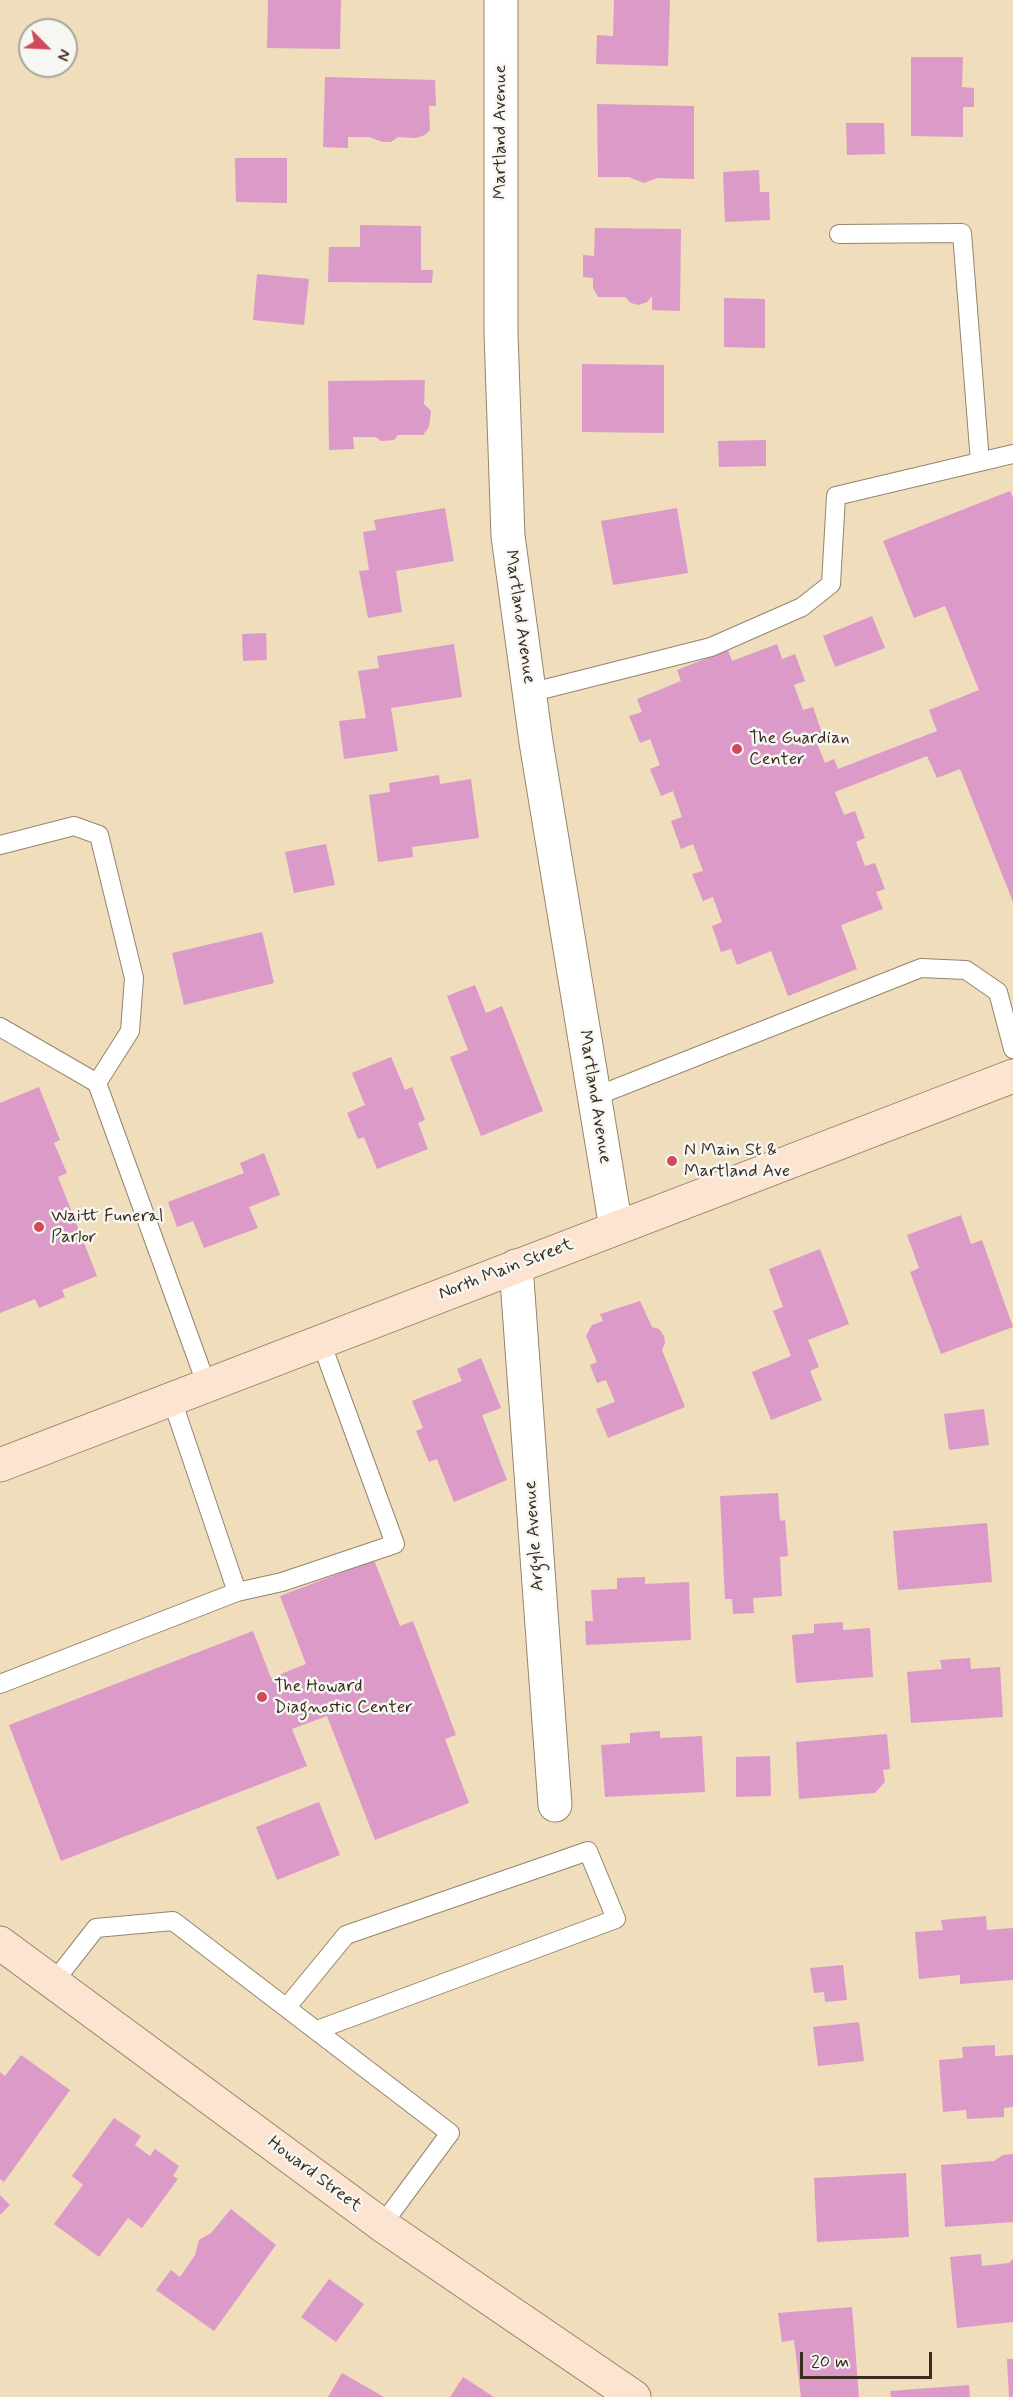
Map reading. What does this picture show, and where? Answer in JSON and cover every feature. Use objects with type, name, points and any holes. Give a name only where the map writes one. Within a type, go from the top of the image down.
[{"type":"main road","name":"North Main Street","points":[[0,1466],[1013,1076]]},
{"type":"main road","name":"Howard Street","points":[[0,1943],[382,2225],[634,2397]]},
{"type":"street","name":"Martland Avenue","points":[[501,0],[501,333],[508,536],[530,693],[616,1228]]},
{"type":"street","name":"Argyle Avenue","points":[[516,1266],[555,1805]]},
{"type":"lane","points":[[839,234],[963,233],[980,462]]},
{"type":"lane","points":[[530,693],[711,647],[802,607],[831,584],[836,496],[1013,454]]},
{"type":"lane","points":[[0,845],[74,826],[99,835],[134,978],[130,1031],[97,1083]]},
{"type":"lane","points":[[594,1096],[921,968],[966,970],[998,992],[1013,1049]]},
{"type":"lane","points":[[0,1027],[97,1083],[207,1386]]},
{"type":"lane","points":[[0,1684],[237,1592],[282,1582],[395,1544],[321,1342]]},
{"type":"lane","points":[[172,1400],[237,1592]]},
{"type":"lane","points":[[287,2007],[345,1935],[588,1851],[616,1919],[317,2030]]},
{"type":"lane","points":[[53,1983],[96,1928],[173,1921],[450,2133],[382,2225]]},
{"type":"building","points":[[268,0],[341,0],[340,49],[267,48]]},
{"type":"building","points":[[614,0],[670,0],[668,66],[596,64],[597,35],[613,36]]},
{"type":"building","points":[[911,57],[963,57],[962,87],[974,88],[974,107],[963,107],[963,137],[911,136]]},
{"type":"building","points":[[325,77],[435,80],[436,106],[429,106],[430,130],[425,135],[416,138],[398,137],[391,142],[369,137],[348,137],[348,148],[323,147]]},
{"type":"building","points":[[597,104],[694,106],[694,179],[657,178],[644,183],[629,177],[598,177]]},
{"type":"building","points":[[846,123],[884,123],[885,154],[847,155]]},
{"type":"building","points":[[235,158],[287,158],[287,203],[236,202]]},
{"type":"building","points":[[759,170],[760,192],[769,192],[770,220],[725,222],[723,172]]},
{"type":"building","points":[[360,225],[421,226],[421,270],[433,270],[432,283],[328,282],[329,247],[360,247]]},
{"type":"building","points":[[595,228],[681,229],[680,311],[652,310],[652,296],[647,302],[639,305],[631,303],[625,297],[598,297],[593,288],[593,278],[583,277],[583,255],[594,256]]},
{"type":"building","points":[[257,274],[309,279],[304,325],[253,320]]},
{"type":"building","points":[[724,298],[765,299],[765,348],[724,347]]},
{"type":"building","points":[[582,364],[664,365],[664,433],[582,432]]},
{"type":"building","points":[[425,380],[424,404],[431,411],[429,427],[423,435],[398,435],[394,440],[381,441],[376,437],[353,437],[354,449],[329,450],[328,381]]},
{"type":"building","points":[[766,440],[766,466],[719,467],[718,441]]},
{"type":"building","name":"The Guardian Center","points":[[1010,491],[1013,498],[1013,902],[960,769],[937,778],[927,756],[835,792],[844,815],[855,811],[865,838],[856,842],[865,866],[875,863],[885,889],[876,892],[883,909],[841,925],[857,969],[788,996],[771,951],[737,965],[731,949],[721,952],[712,926],[722,922],[713,897],[703,901],[692,874],[703,871],[693,844],[681,849],[671,821],[682,817],[673,791],[661,796],[650,769],[660,765],[650,739],[640,743],[629,716],[642,712],[637,699],[681,681],[677,670],[728,650],[732,661],[777,644],[782,659],[795,654],[805,681],[794,685],[803,710],[813,707],[822,733],[814,736],[825,763],[834,759],[838,769],[937,731],[929,710],[979,690],[945,606],[914,618],[883,541]]},
{"type":"building","points":[[445,508],[454,561],[396,571],[402,612],[368,618],[359,571],[369,570],[363,532],[376,530],[374,520]]},
{"type":"building","points":[[677,508],[688,573],[613,585],[601,521]]},
{"type":"building","points":[[872,616],[885,648],[835,667],[823,636]]},
{"type":"building","points":[[266,633],[267,660],[243,661],[242,634]]},
{"type":"building","points":[[454,644],[462,697],[391,708],[398,751],[344,759],[339,721],[366,718],[358,671],[379,668],[377,656]]},
{"type":"building","points":[[439,775],[440,784],[471,779],[479,838],[412,847],[413,857],[378,862],[369,795],[390,792],[389,783]]},
{"type":"building","points":[[326,844],[335,885],[294,893],[285,852]]},
{"type":"building","points":[[262,932],[274,983],[184,1005],[172,953]]},
{"type":"building","points":[[475,985],[486,1013],[502,1006],[543,1111],[481,1136],[450,1057],[468,1050],[447,996]]},
{"type":"building","points":[[391,1057],[405,1090],[412,1087],[425,1120],[418,1123],[428,1149],[377,1169],[364,1137],[358,1139],[347,1113],[365,1105],[352,1073]]},
{"type":"building","name":"Waitt Funeral Parlor","points":[[39,1087],[60,1140],[54,1143],[67,1173],[58,1177],[97,1276],[62,1290],[65,1297],[39,1308],[35,1299],[0,1313],[0,1103]]},
{"type":"building","points":[[264,1153],[280,1195],[249,1207],[258,1228],[204,1248],[193,1221],[177,1227],[168,1202],[244,1173],[240,1163]]},
{"type":"building","points":[[961,1215],[971,1244],[982,1240],[1013,1327],[941,1354],[910,1272],[919,1268],[907,1235]]},
{"type":"building","points":[[820,1249],[849,1324],[808,1340],[819,1367],[810,1371],[822,1400],[771,1420],[752,1372],[791,1356],[773,1311],[783,1307],[769,1269]]},
{"type":"building","points":[[640,1301],[652,1327],[659,1329],[664,1336],[665,1343],[662,1350],[685,1407],[608,1438],[596,1409],[615,1402],[606,1380],[597,1383],[590,1365],[597,1362],[586,1336],[592,1325],[603,1321],[600,1314]]},
{"type":"building","points":[[481,1358],[501,1408],[482,1415],[507,1480],[454,1502],[437,1459],[429,1462],[416,1431],[423,1428],[412,1401],[462,1381],[457,1369]]},
{"type":"building","points":[[984,1409],[989,1445],[949,1450],[944,1414]]},
{"type":"building","points":[[778,1493],[780,1521],[785,1520],[788,1556],[780,1557],[782,1596],[753,1598],[754,1613],[733,1614],[732,1599],[725,1599],[720,1496]]},
{"type":"building","points":[[987,1523],[992,1582],[898,1590],[893,1531]]},
{"type":"building","name":"The Howard Diagnostic Center","points":[[374,1560],[400,1626],[413,1621],[456,1735],[445,1739],[469,1803],[375,1840],[327,1716],[292,1729],[307,1766],[61,1861],[9,1725],[253,1631],[271,1678],[306,1664],[280,1596]]},
{"type":"building","points":[[645,1577],[645,1584],[689,1582],[691,1640],[586,1645],[585,1621],[593,1621],[591,1590],[617,1589],[617,1578]]},
{"type":"building","points":[[843,1622],[843,1630],[870,1628],[873,1677],[796,1683],[792,1635],[814,1633],[814,1624]]},
{"type":"building","points":[[970,1658],[971,1669],[1000,1667],[1003,1717],[911,1723],[907,1672],[942,1669],[940,1660]]},
{"type":"building","points":[[660,1731],[660,1738],[702,1736],[705,1792],[605,1797],[601,1745],[630,1743],[630,1733]]},
{"type":"building","points":[[887,1734],[890,1769],[883,1770],[885,1782],[875,1793],[799,1799],[796,1742]]},
{"type":"building","points":[[770,1756],[771,1796],[736,1797],[736,1757]]},
{"type":"building","points":[[319,1802],[340,1855],[277,1880],[256,1827]]},
{"type":"building","points":[[986,1916],[987,1930],[1013,1928],[1013,1980],[960,1984],[960,1975],[919,1979],[915,1932],[943,1930],[941,1920]]},
{"type":"building","points":[[843,1965],[847,2000],[825,2002],[824,1992],[814,1993],[810,1968]]},
{"type":"building","points":[[859,2022],[864,2061],[818,2066],[813,2027]]},
{"type":"building","points":[[995,2045],[995,2056],[1013,2055],[1013,2107],[1004,2108],[1004,2117],[967,2119],[966,2110],[943,2112],[939,2060],[963,2058],[962,2047]]},
{"type":"building","points":[[21,2055],[70,2090],[4,2182],[0,2179],[0,2072],[5,2076]]},
{"type":"building","points":[[114,2118],[141,2136],[135,2145],[150,2156],[155,2149],[179,2166],[173,2176],[178,2179],[142,2228],[128,2218],[99,2257],[54,2224],[83,2185],[72,2176]]},
{"type":"building","points":[[1013,2154],[1013,2222],[945,2227],[941,2165],[994,2161],[1003,2155]]},
{"type":"building","points":[[906,2173],[909,2237],[817,2242],[814,2178]]},
{"type":"building","points":[[0,2195],[10,2205],[0,2215]]},
{"type":"building","points":[[231,2209],[276,2245],[214,2331],[156,2290],[171,2270],[180,2277],[195,2255],[199,2240],[211,2233]]},
{"type":"building","points":[[981,2254],[982,2266],[1009,2263],[1013,2259],[1013,2322],[957,2328],[950,2257]]},
{"type":"building","points":[[329,2279],[364,2304],[336,2342],[301,2317]]},
{"type":"building","points":[[852,2307],[859,2397],[801,2397],[794,2340],[782,2342],[778,2313]]},
{"type":"building","points":[[1007,2359],[1013,2359],[1013,2397],[1009,2397]]},
{"type":"building","points":[[342,2373],[384,2397],[328,2397]]},
{"type":"building","points":[[463,2377],[494,2397],[450,2397]]},
{"type":"building","points":[[969,2385],[970,2397],[891,2397],[890,2391]]},
{"type":"place","name":"The Guardian Center","points":[[737,749]]},
{"type":"place","name":"N Main St & Martland Ave","points":[[672,1161]]},
{"type":"place","name":"Waitt Funeral Parlor","points":[[39,1227]]},
{"type":"place","name":"The Howard Diagnostic Center","points":[[262,1697]]}]
